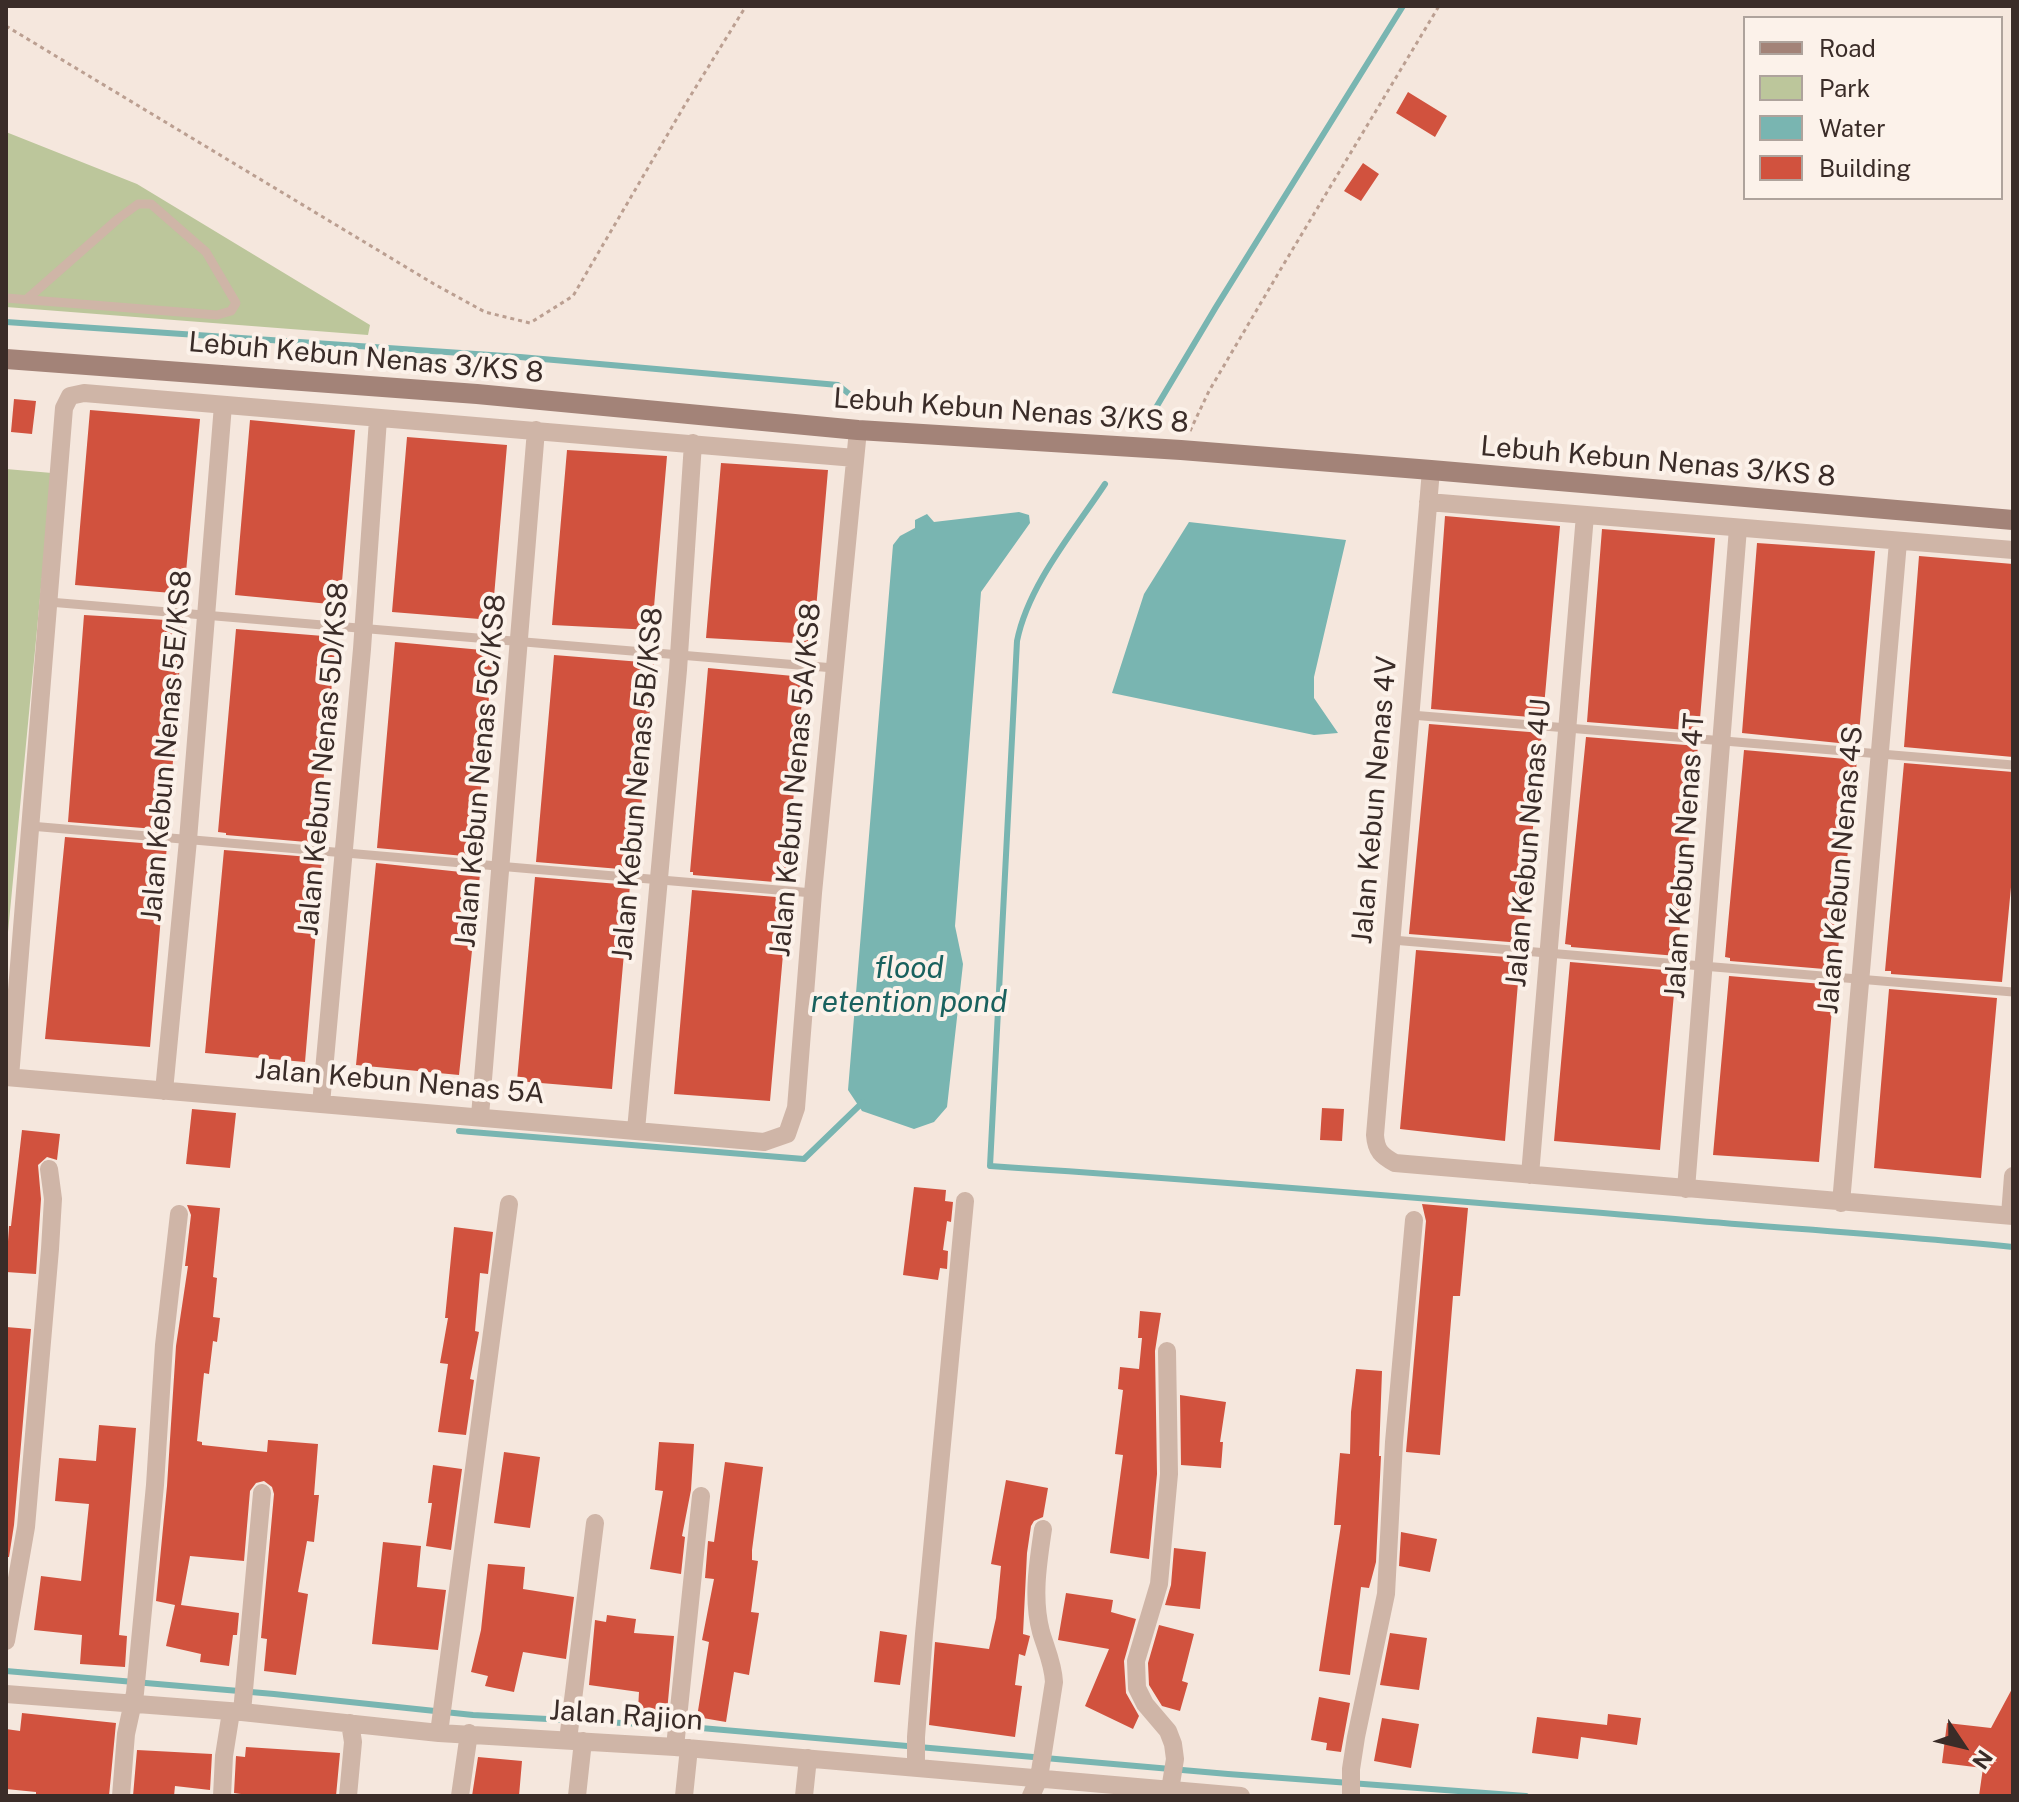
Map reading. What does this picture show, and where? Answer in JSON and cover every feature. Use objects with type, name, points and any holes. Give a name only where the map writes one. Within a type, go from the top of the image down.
[{"type":"street","name":"Lebuh Kebun Nenas 3/KS 8","points":[[6,359],[477,394],[858,430],[1181,450],[1431,470],[2013,520]]},
{"type":"street","points":[[8,1077],[64,408],[70,396],[84,393],[855,458]]},
{"type":"street","name":"Jalan Kebun Nenas 5E/KS8","points":[[164,1091],[208,616],[223,405]]},
{"type":"street","name":"Jalan Kebun Nenas 5D/KS8","points":[[321,1104],[364,628],[378,419]]},
{"type":"street","name":"Jalan Kebun Nenas 5C/KS8","points":[[480,1116],[536,430]]},
{"type":"street","name":"Jalan Kebun Nenas 5A/KS8","points":[[787,1134],[796,1108],[813,893],[858,430]]},
{"type":"street","name":"Jalan Kebun Nenas 5B/KS8","points":[[636,1130],[678,655],[693,443]]},
{"type":"street","name":"Jalan Kebun Nenas 4V","points":[[1431,470],[1376,1147],[1395,1163],[1530,1175]]},
{"type":"street","points":[[1428,502],[2013,550]]},
{"type":"street","name":"Jalan Kebun Nenas 4U","points":[[1530,1175],[1585,515]]},
{"type":"street","name":"Jalan Kebun Nenas 4T","points":[[1686,1189],[1738,528]]},
{"type":"street","name":"Jalan Kebun Nenas 4S","points":[[1841,1203],[1898,542]]},
{"type":"street","name":"Jalan Kebun Nenas 5A","points":[[8,1077],[764,1142],[787,1134]]},
{"type":"street","points":[[6,1641],[26,1527],[50,1249],[53,1199],[49,1169]]},
{"type":"street","points":[[1530,1175],[2011,1216],[2013,1176]]},
{"type":"street","points":[[916,1762],[965,1201]]},
{"type":"street","points":[[440,1727],[509,1204]]},
{"type":"street","points":[[121,1796],[155,1485],[164,1345],[179,1214]]},
{"type":"street","points":[[1351,1795],[1351,1769],[1386,1594],[1394,1442],[1414,1220]]},
{"type":"street","points":[[1167,1351],[1169,1474],[1159,1584],[1136,1661],[1137,1688],[1145,1704],[1168,1731],[1175,1759],[1171,1787]]},
{"type":"street","points":[[222,1796],[224,1756],[244,1681],[262,1493]]},
{"type":"street","points":[[684,1796],[678,1716],[701,1496]]},
{"type":"street","points":[[577,1796],[575,1740],[595,1523]]},
{"type":"street","points":[[1031,1796],[1039,1773],[1054,1682],[1054,1669],[1041,1633],[1036,1602],[1043,1529]]},
{"type":"street","name":"Jalan Rajion","points":[[6,1694],[131,1713],[236,1713],[351,1732],[440,1727],[469,1733],[680,1744],[807,1763],[916,1762],[1039,1773],[1140,1792],[1171,1787],[1241,1796]]},
{"type":"street","points":[[348,1796],[351,1732]]},
{"type":"street","points":[[460,1796],[469,1733]]},
{"type":"street","points":[[805,1793],[807,1763]]},
{"type":"lane","points":[[6,298],[217,315],[231,311],[236,303],[206,252],[151,204],[138,204],[27,299]]},
{"type":"lane","points":[[48,602],[834,668]]},
{"type":"lane","points":[[1411,715],[2013,765]]},
{"type":"lane","points":[[30,826],[813,893]]},
{"type":"lane","points":[[1392,940],[2013,992]]},
{"type":"path","points":[[6,26],[434,284],[485,312],[530,323],[573,296],[746,6]]},
{"type":"path","points":[[1181,450],[1217,378],[1439,6]]},
{"type":"green space","points":[[6,132],[137,184],[370,325],[368,335],[6,307]]},
{"type":"green space","points":[[6,469],[52,473],[6,953]]},
{"type":"water","name":"flood retention pond","points":[[1019,512],[1029,515],[1030,523],[981,592],[955,926],[963,964],[947,1107],[934,1122],[914,1129],[862,1111],[848,1090],[893,545],[900,536],[915,528],[915,520],[927,514],[934,522]]},
{"type":"water","points":[[1189,522],[1346,540],[1314,677],[1314,698],[1338,733],[1314,735],[1112,693],[1144,594]]},
{"type":"building","points":[[1408,92],[1447,116],[1435,137],[1396,113]]},
{"type":"building","points":[[1363,163],[1379,174],[1361,201],[1344,191]]},
{"type":"building","points":[[14,399],[36,401],[32,434],[11,432]]},
{"type":"building","points":[[90,410],[200,419],[184,594],[75,585]]},
{"type":"building","points":[[250,420],[355,430],[340,605],[235,595]]},
{"type":"building","points":[[407,437],[507,445],[492,620],[392,612]]},
{"type":"building","points":[[567,450],[667,456],[652,630],[552,625]]},
{"type":"building","points":[[721,463],[828,470],[813,644],[706,638]]},
{"type":"building","points":[[1445,516],[1560,526],[1543,718],[1431,709]]},
{"type":"building","points":[[1602,529],[1715,538],[1699,731],[1587,722]]},
{"type":"building","points":[[1757,543],[1875,551],[1858,745],[1742,733]]},
{"type":"building","points":[[1919,556],[2013,564],[2013,757],[1904,747]]},
{"type":"building","points":[[84,615],[183,621],[168,830],[68,822]]},
{"type":"building","points":[[236,629],[336,637],[318,843],[218,832]]},
{"type":"building","points":[[395,642],[493,651],[475,857],[377,848]]},
{"type":"building","points":[[554,655],[654,663],[636,866],[632,865],[632,870],[536,862]]},
{"type":"building","points":[[708,668],[804,677],[786,883],[693,875],[690,872]]},
{"type":"building","points":[[1429,724],[1542,733],[1522,943],[1409,934]]},
{"type":"building","points":[[1586,737],[1698,746],[1677,956],[1565,944]]},
{"type":"building","points":[[1744,750],[1857,760],[1836,970],[1730,961],[1725,957]]},
{"type":"building","points":[[1904,763],[2013,772],[2013,866],[2002,982],[1891,974],[1891,971],[1885,971]]},
{"type":"building","points":[[65,837],[167,845],[150,1047],[45,1039]]},
{"type":"building","points":[[224,850],[322,858],[305,1062],[205,1053]]},
{"type":"building","points":[[376,863],[480,874],[459,1075],[356,1065]]},
{"type":"building","points":[[535,877],[630,885],[612,1089],[517,1081]]},
{"type":"building","points":[[692,890],[788,898],[770,1101],[674,1094]]},
{"type":"building","points":[[1416,950],[1520,958],[1505,1141],[1400,1129]]},
{"type":"building","points":[[1570,962],[1676,971],[1660,1150],[1554,1141]]},
{"type":"building","points":[[1729,976],[1834,985],[1819,1162],[1713,1155]]},
{"type":"building","points":[[1889,989],[1997,998],[1981,1178],[1874,1168]]},
{"type":"building","points":[[1322,1108],[1344,1109],[1342,1141],[1320,1140]]},
{"type":"building","points":[[192,1109],[236,1113],[230,1168],[186,1164]]},
{"type":"building","points":[[22,1130],[60,1134],[57,1160],[47,1157],[38,1165],[41,1199],[36,1274],[6,1272]]},
{"type":"building","points":[[914,1187],[946,1190],[945,1201],[953,1202],[943,1250],[948,1251],[947,1269],[940,1268],[938,1280],[903,1275]]},
{"type":"building","points":[[1422,1204],[1468,1208],[1460,1296],[1453,1296],[1440,1455],[1406,1452],[1426,1221]]},
{"type":"building","points":[[187,1205],[220,1208],[213,1277],[217,1278],[213,1317],[220,1318],[217,1342],[213,1341],[209,1374],[204,1373],[197,1441],[202,1445],[267,1452],[268,1440],[318,1444],[314,1495],[319,1495],[314,1542],[307,1541],[298,1592],[308,1594],[296,1675],[264,1671],[267,1639],[261,1638],[274,1494],[272,1487],[264,1481],[256,1483],[250,1491],[244,1561],[190,1556],[181,1605],[239,1613],[229,1666],[200,1662],[201,1654],[166,1646],[175,1605],[156,1601],[176,1346],[188,1266],[185,1266],[191,1215]]},
{"type":"building","points":[[454,1227],[493,1232],[488,1274],[480,1273],[475,1331],[479,1332],[470,1379],[474,1380],[466,1435],[438,1432],[448,1364],[440,1363],[448,1318],[445,1318]]},
{"type":"building","points":[[1140,1311],[1161,1313],[1155,1351],[1157,1474],[1149,1559],[1110,1553],[1123,1455],[1115,1454],[1123,1390],[1118,1389],[1120,1367],[1139,1369],[1142,1338],[1138,1338]]},
{"type":"building","points":[[6,1327],[31,1329],[9,1557],[6,1557]]},
{"type":"building","points":[[1356,1369],[1382,1371],[1381,1456],[1376,1562],[1369,1588],[1361,1587],[1350,1675],[1319,1671],[1341,1525],[1334,1525],[1340,1453],[1350,1454]]},
{"type":"building","points":[[1180,1395],[1226,1402],[1220,1442],[1223,1442],[1221,1468],[1181,1465]]},
{"type":"building","points":[[99,1425],[136,1428],[119,1635],[127,1636],[125,1667],[80,1664],[82,1635],[34,1630],[41,1576],[81,1581],[89,1504],[55,1501],[59,1458],[96,1461]]},
{"type":"building","points":[[659,1442],[694,1444],[691,1490],[682,1536],[685,1537],[681,1574],[650,1569],[663,1491],[655,1490]]},
{"type":"building","points":[[504,1452],[540,1457],[530,1528],[494,1523]]},
{"type":"building","points":[[725,1462],[763,1467],[752,1550],[752,1560],[758,1561],[751,1612],[759,1613],[749,1675],[734,1672],[726,1722],[697,1717],[709,1642],[702,1640],[714,1579],[705,1578],[708,1541],[714,1542]]},
{"type":"building","points":[[433,1465],[462,1469],[451,1550],[426,1546]]},
{"type":"building","points":[[1006,1480],[1048,1488],[1043,1517],[1031,1526],[1027,1553],[1023,1634],[1030,1636],[1025,1656],[1019,1654],[1015,1685],[1022,1686],[1015,1737],[929,1725],[935,1642],[989,1649],[996,1618],[1001,1566],[991,1564]]},
{"type":"building","points":[[1401,1532],[1437,1539],[1430,1572],[1399,1566]]},
{"type":"building","points":[[383,1542],[421,1546],[417,1587],[446,1590],[438,1650],[372,1644]]},
{"type":"building","points":[[1174,1548],[1206,1552],[1200,1609],[1165,1605],[1171,1585]]},
{"type":"building","points":[[488,1564],[525,1567],[523,1589],[574,1597],[566,1659],[523,1652],[514,1692],[485,1686],[488,1676],[471,1672],[481,1630]]},
{"type":"building","points":[[1066,1593],[1113,1600],[1111,1612],[1136,1619],[1124,1661],[1126,1693],[1139,1716],[1133,1729],[1085,1706],[1109,1649],[1058,1640]]},
{"type":"building","points":[[607,1615],[636,1619],[634,1633],[674,1636],[667,1712],[638,1710],[639,1692],[589,1685],[595,1620],[606,1622]]},
{"type":"building","points":[[1159,1625],[1194,1634],[1182,1681],[1188,1683],[1180,1711],[1162,1706],[1149,1685],[1148,1663]]},
{"type":"building","points":[[880,1631],[907,1635],[900,1685],[874,1682]]},
{"type":"building","points":[[1390,1633],[1427,1638],[1419,1690],[1380,1685]]},
{"type":"building","points":[[2013,1687],[2013,1796],[1979,1796],[1983,1768],[1942,1763],[1947,1723],[1991,1728]]},
{"type":"building","points":[[1319,1697],[1350,1703],[1341,1752],[1326,1750],[1327,1743],[1311,1740]]},
{"type":"building","points":[[22,1713],[116,1723],[109,1796],[36,1796],[36,1792],[6,1789],[6,1729],[20,1731]]},
{"type":"building","points":[[1608,1714],[1641,1718],[1637,1745],[1581,1737],[1578,1759],[1532,1753],[1537,1717],[1607,1725]]},
{"type":"building","points":[[1382,1718],[1419,1724],[1411,1768],[1374,1761]]},
{"type":"building","points":[[246,1747],[340,1753],[336,1796],[241,1796],[234,1793],[236,1756],[245,1757]]},
{"type":"building","points":[[137,1750],[212,1754],[210,1790],[175,1786],[174,1796],[133,1796]]},
{"type":"building","points":[[478,1757],[522,1761],[519,1796],[472,1796]]},
{"type":"waterway","points":[[1148,421],[1403,6]]},
{"type":"waterway","points":[[6,322],[520,357],[838,385],[848,393]]},
{"type":"waterway","points":[[1105,484],[1042,579],[1031,599],[1017,641],[990,1166],[2013,1247]]},
{"type":"waterway","points":[[459,1131],[804,1159],[863,1102]]},
{"type":"waterway","points":[[6,1671],[473,1715],[678,1726],[1228,1774],[1526,1796]]}]
